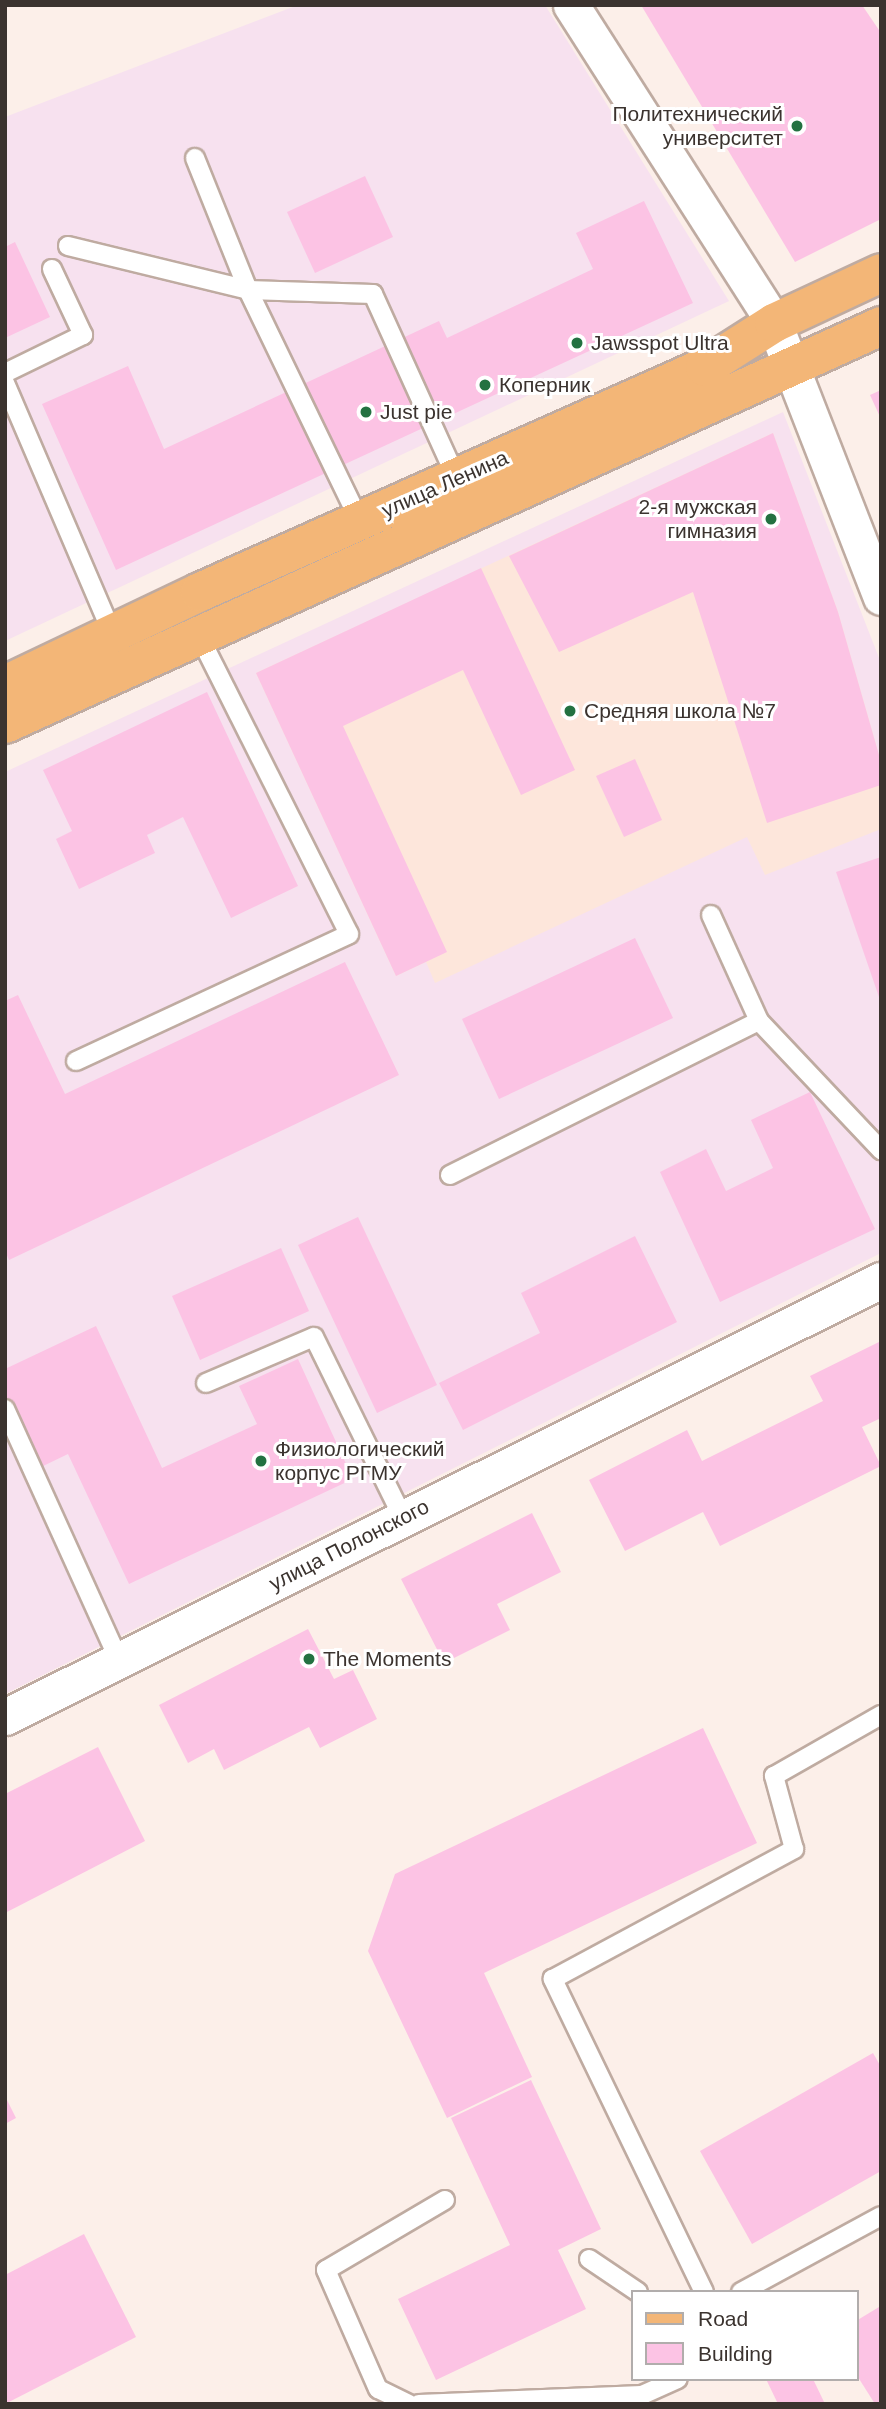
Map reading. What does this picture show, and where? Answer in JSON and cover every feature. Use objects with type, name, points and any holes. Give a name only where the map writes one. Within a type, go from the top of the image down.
[{"type":"main road","name":"улица Ленина","points":[[5,685],[705,367],[774,323],[881,273]]},
{"type":"main road","name":"улица Ленина","points":[[5,724],[881,326]]},
{"type":"street","points":[[571,5],[774,323],[879,587]]},
{"type":"street","name":"улица Полонского","points":[[5,1717],[881,1280]]},
{"type":"lane","points":[[195,158],[248,290],[360,522]]},
{"type":"lane","points":[[68,246],[248,290],[373,293],[457,479]]},
{"type":"lane","points":[[5,373],[83,335],[52,269]]},
{"type":"lane","points":[[5,383],[113,635]]},
{"type":"lane","points":[[76,1061],[349,934],[199,636]]},
{"type":"lane","points":[[711,915],[759,1021],[881,1150]]},
{"type":"lane","points":[[450,1175],[759,1021]]},
{"type":"lane","points":[[206,1383],[314,1337],[404,1518]]},
{"type":"lane","points":[[5,1409],[119,1660]]},
{"type":"lane","points":[[703,2290],[553,1979],[794,1849],[774,1776],[881,1715]]},
{"type":"lane","points":[[409,2404],[377,2389],[326,2270],[445,2200]]},
{"type":"lane","points":[[745,2290],[881,2216]]},
{"type":"lane","points":[[589,2259],[635,2290]]},
{"type":"lane","points":[[419,2404],[642,2395],[674,2381]]},
{"type":"shaded area","points":[[298,5],[545,5],[729,301],[5,641],[5,117]]},
{"type":"shaded area","points":[[783,412],[881,663],[881,1253],[5,1694],[5,772]]},
{"type":"shaded area","name":"Средняя школа №7","points":[[773,433],[838,612],[881,762],[881,829],[765,875],[747,837],[435,983],[426,962],[396,976],[256,673]]},
{"type":"building","name":"Политехнический университет","points":[[641,5],[862,5],[881,33],[881,219],[795,262]]},
{"type":"building","points":[[365,176],[393,237],[315,273],[287,212]]},
{"type":"building","points":[[644,201],[693,303],[116,570],[42,404],[128,366],[164,449],[439,321],[447,338],[593,269],[576,233]]},
{"type":"building","points":[[15,242],[50,317],[5,338],[5,247]]},
{"type":"building","points":[[881,390],[881,419],[870,395]]},
{"type":"building","points":[[773,433],[838,612],[881,762],[881,785],[767,823],[693,592],[559,652],[509,556]]},
{"type":"building","points":[[481,568],[575,770],[521,795],[463,670],[343,726],[447,952],[396,976],[256,673]]},
{"type":"building","points":[[207,692],[298,886],[231,918],[183,817],[147,835],[155,853],[79,889],[56,839],[72,831],[43,770]]},
{"type":"building","points":[[635,759],[662,820],[624,837],[596,776]]},
{"type":"building","points":[[881,857],[881,1000],[880,1000],[836,872]]},
{"type":"building","points":[[635,938],[673,1018],[499,1099],[462,1019]]},
{"type":"building","points":[[345,962],[399,1075],[9,1260],[5,1251],[5,1001],[18,995],[65,1094]]},
{"type":"building","points":[[810,1092],[875,1229],[720,1302],[660,1172],[706,1149],[726,1191],[773,1168],[751,1120]]},
{"type":"building","points":[[358,1217],[437,1385],[377,1413],[298,1245]]},
{"type":"building","points":[[635,1236],[677,1322],[463,1430],[439,1383],[540,1333],[521,1293]]},
{"type":"building","points":[[281,1248],[309,1311],[200,1360],[172,1296]]},
{"type":"building","name":"Физиологический корпус РГМУ","points":[[96,1326],[162,1468],[257,1424],[239,1386],[298,1359],[353,1479],[129,1584],[68,1454],[39,1468],[5,1396],[5,1369]]},
{"type":"building","points":[[881,1341],[881,1418],[862,1427],[881,1466],[720,1546],[703,1512],[625,1551],[589,1480],[687,1430],[702,1461],[823,1401],[810,1376]]},
{"type":"building","points":[[532,1513],[561,1572],[497,1604],[510,1630],[444,1663],[401,1579]]},
{"type":"building","points":[[308,1629],[334,1679],[353,1670],[377,1719],[320,1748],[309,1727],[224,1770],[214,1749],[188,1763],[159,1705]]},
{"type":"building","points":[[703,1728],[757,1843],[484,1973],[532,2077],[447,2118],[368,1951],[395,1874]]},
{"type":"building","points":[[98,1747],[145,1841],[5,1913],[5,1794]]},
{"type":"building","points":[[873,2053],[881,2067],[881,2171],[752,2244],[700,2151]]},
{"type":"building","points":[[531,2080],[601,2229],[558,2250],[586,2309],[436,2380],[398,2299],[510,2245],[451,2118]]},
{"type":"building","points":[[5,2096],[16,2118],[5,2124]]},
{"type":"building","points":[[84,2234],[136,2337],[5,2404],[5,2275]]},
{"type":"building","points":[[879,2307],[881,2404],[875,2404],[858,2377],[858,2320]]},
{"type":"building","points":[[767,2381],[814,2381],[825,2404],[778,2404]]},
{"type":"place","name":"Политехнический университет","points":[[797,126]]},
{"type":"place","name":"Jawsspot Ultra","points":[[577,343]]},
{"type":"place","name":"Коперник","points":[[485,385]]},
{"type":"place","name":"Just pie","points":[[366,412]]},
{"type":"place","name":"2-я мужская гимназия","points":[[771,519]]},
{"type":"place","name":"Средняя школа №7","points":[[570,711]]},
{"type":"place","name":"Физиологический корпус РГМУ","points":[[261,1461]]},
{"type":"place","name":"The Moments","points":[[309,1659]]}]
